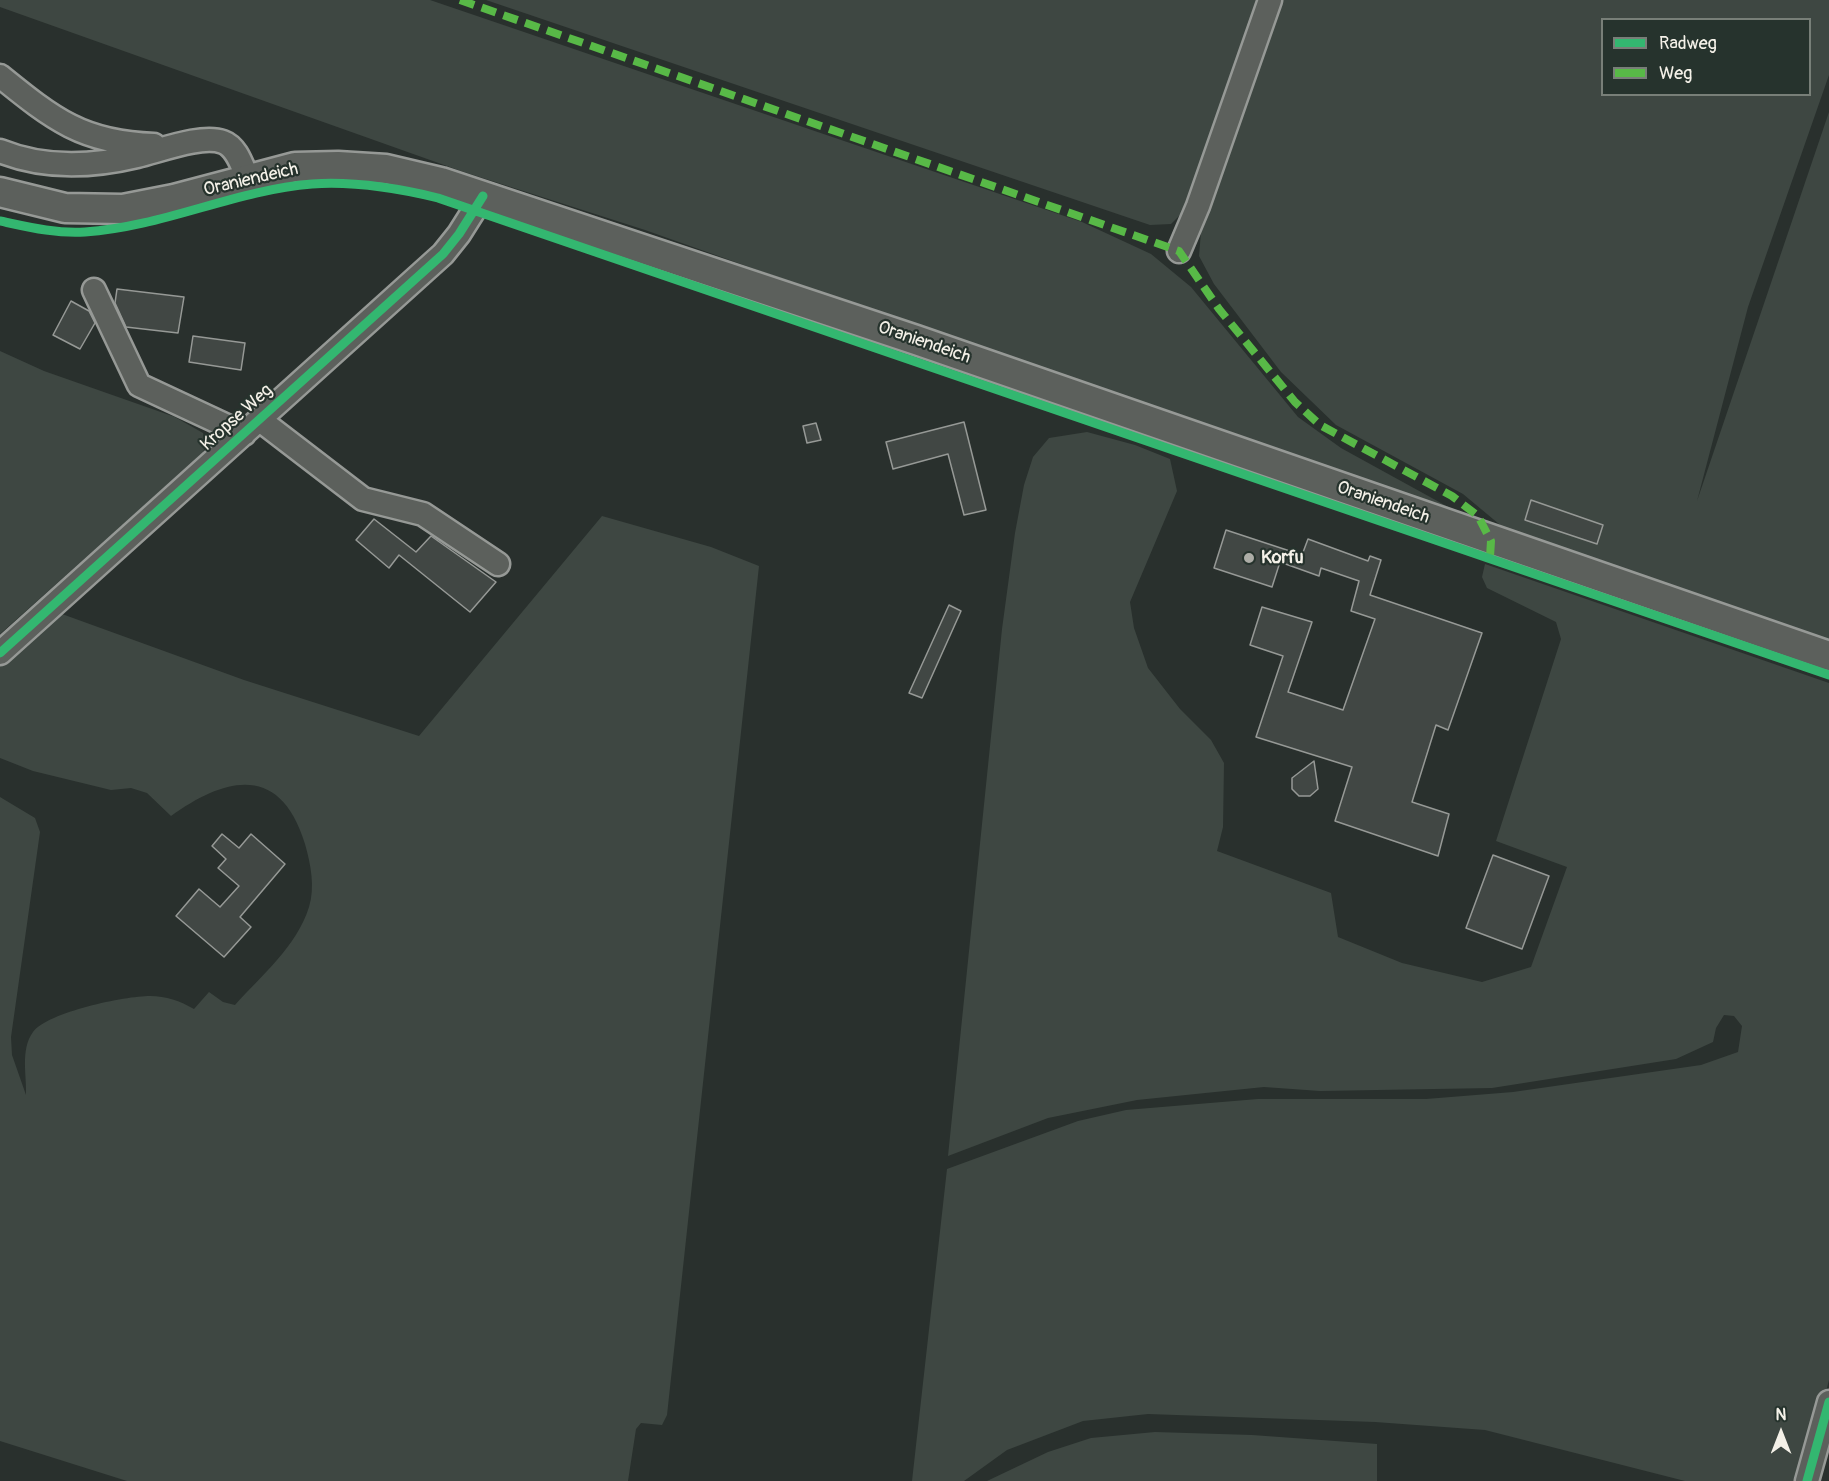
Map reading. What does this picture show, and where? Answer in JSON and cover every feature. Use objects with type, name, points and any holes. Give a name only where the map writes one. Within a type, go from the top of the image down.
[{"type":"main road","name":"Oraniendeich","points":[[0,192],[65,208],[123,209],[174,199],[294,167],[338,166],[386,170],[441,182],[916,340],[1829,656]]},
{"type":"street","points":[[1179,251],[1198,206],[1270,0]]},
{"type":"street","points":[[0,76],[48,115],[78,130],[132,144],[186,144]]},
{"type":"street","points":[[0,151],[49,165],[134,157],[213,139],[225,142],[238,156],[248,179]]},
{"type":"street","name":"Kropse Weg","points":[[0,652],[443,254],[459,234],[483,196]]},
{"type":"street","points":[[94,290],[139,385],[252,427],[363,499],[423,514],[498,564]]},
{"type":"street","points":[[1807,1481],[1829,1402]]},
{"type":"shaded area","points":[[0,0],[430,0],[1082,222],[1151,254],[1191,287],[1298,417],[1341,448],[1461,514],[1212,431],[645,230],[461,171],[0,7]]},
{"type":"shaded area","points":[[486,0],[1259,0],[1186,209],[1171,224],[1150,225]]},
{"type":"shaded area","points":[[1280,0],[1829,0],[1829,75],[1748,307],[1697,501],[1829,112],[1829,643],[1511,534],[1463,494],[1336,425],[1281,372],[1214,284],[1199,256],[1201,232]]},
{"type":"shaded area","points":[[0,351],[44,371],[175,417],[203,433],[206,442],[203,453],[0,634]]},
{"type":"shaded area","points":[[1087,432],[1135,445],[1170,459],[1177,491],[1130,602],[1134,628],[1148,668],[1180,709],[1211,740],[1224,763],[1223,827],[1217,851],[1331,893],[1338,937],[1402,963],[1482,982],[1531,967],[1567,867],[1496,841],[1561,639],[1556,622],[1487,588],[1482,577],[1485,564],[1829,683],[1829,1380],[1802,1481],[1685,1481],[1485,1430],[1375,1422],[1148,1414],[1083,1421],[1007,1450],[964,1481],[912,1481],[947,1169],[1078,1121],[1126,1110],[1258,1099],[1426,1099],[1513,1092],[1701,1065],[1738,1052],[1742,1026],[1734,1016],[1724,1015],[1716,1028],[1713,1042],[1676,1059],[1492,1088],[1320,1091],[1264,1087],[1137,1100],[1048,1118],[948,1156],[1002,629],[1024,485],[1033,457],[1049,438]]},
{"type":"shaded area","points":[[602,516],[711,547],[759,566],[667,1415],[662,1425],[641,1423],[636,1429],[628,1481],[127,1481],[0,1441],[0,797],[35,818],[40,832],[11,1037],[12,1055],[26,1095],[25,1055],[29,1039],[41,1025],[54,1018],[88,1006],[138,997],[167,998],[194,1009],[209,992],[223,1002],[235,1005],[277,960],[296,935],[309,907],[312,884],[305,844],[295,818],[282,801],[267,790],[250,785],[232,786],[192,802],[171,816],[147,793],[131,788],[111,790],[33,771],[0,758],[0,666],[62,614],[244,680],[419,736]]},
{"type":"shaded area","points":[[1155,1432],[1252,1435],[1377,1444],[1377,1481],[987,1481],[1048,1452],[1091,1438]]},
{"type":"building","points":[[117,289],[184,297],[178,333],[126,327],[115,303]]},
{"type":"building","points":[[71,301],[89,311],[95,323],[80,349],[53,335]]},
{"type":"building","points":[[193,336],[245,343],[241,370],[189,362]]},
{"type":"building","points":[[964,422],[986,510],[964,515],[948,454],[893,469],[886,442]]},
{"type":"building","points":[[816,423],[821,440],[807,443],[803,426]]},
{"type":"building","points":[[1531,500],[1603,525],[1597,544],[1525,520]]},
{"type":"building","points":[[374,519],[416,552],[431,536],[496,582],[470,612],[399,555],[389,568],[356,540]]},
{"type":"building","points":[[1226,530],[1302,555],[1308,539],[1368,561],[1370,556],[1381,560],[1370,595],[1482,633],[1448,730],[1436,725],[1412,802],[1449,814],[1438,856],[1335,821],[1352,767],[1256,737],[1283,656],[1250,645],[1262,607],[1312,622],[1288,692],[1343,710],[1375,619],[1351,611],[1359,581],[1321,568],[1319,576],[1280,562],[1272,587],[1214,568]]},
{"type":"building","points":[[949,605],[961,611],[922,698],[909,693]]},
{"type":"building","points":[[1314,761],[1318,789],[1310,796],[1299,796],[1292,789],[1292,778]]},
{"type":"building","points":[[222,834],[239,848],[251,834],[285,864],[240,917],[251,927],[224,957],[176,916],[199,889],[220,907],[239,886],[218,868],[226,859],[212,846]]},
{"type":"building","points":[[1493,855],[1549,876],[1522,949],[1466,928]]},
{"type":"marked path","points":[[460,0],[1179,251],[1219,309],[1295,402],[1320,425],[1452,496],[1478,516],[1491,541],[1490,557]]},
{"type":"cycle path","points":[[0,221],[64,232],[114,229],[255,193],[312,184],[376,186],[438,198],[1829,675]]},
{"type":"cycle path","points":[[0,653],[443,254],[459,234],[483,196]]},
{"type":"cycle path","points":[[1807,1481],[1829,1402]]},
{"type":"place","name":"Korfu","points":[[1249,558]]}]
